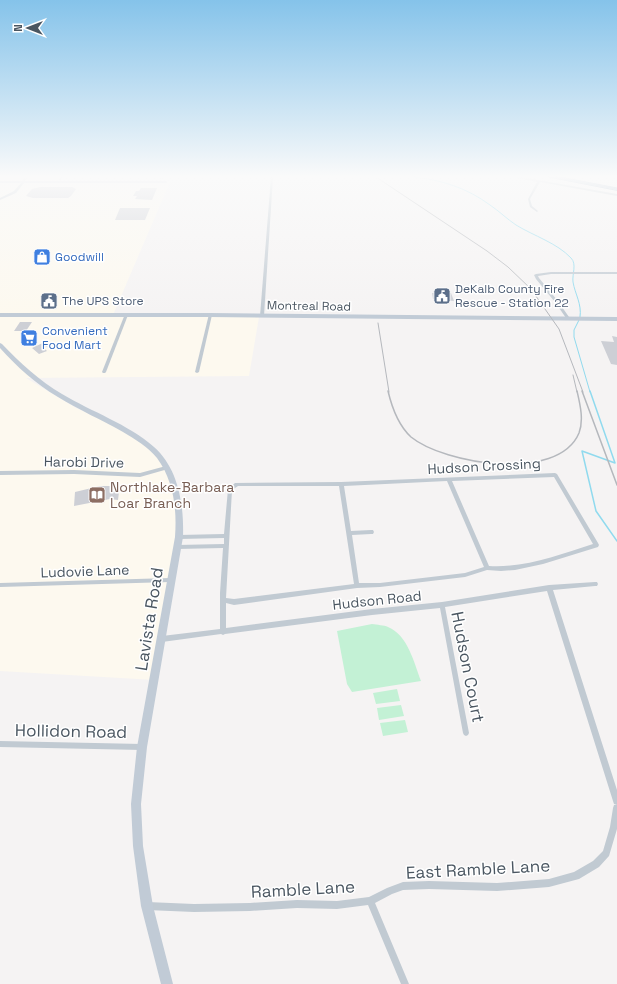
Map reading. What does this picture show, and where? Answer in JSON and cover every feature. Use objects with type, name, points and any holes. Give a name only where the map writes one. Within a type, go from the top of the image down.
[{"type":"street","points":[[262,316],[269,223]]},
{"type":"street","points":[[567,317],[556,301],[539,282],[536,275],[617,274]]},
{"type":"street","points":[[104,372],[126,315]]},
{"type":"street","points":[[197,372],[210,315]]},
{"type":"street","name":"Montreal Road","points":[[1,316],[210,315],[578,317],[617,319]]},
{"type":"street","name":"Lavista Road","points":[[0,345],[15,362],[48,388],[140,440],[159,455],[179,499],[179,537],[170,580],[162,639],[142,747],[136,804],[138,846],[147,906],[166,984]]},
{"type":"street","name":"Harobi Drive","points":[[0,472],[74,472],[140,475],[166,468]]},
{"type":"street","name":"Hudson Crossing","points":[[223,632],[223,593],[230,489],[238,484],[341,484],[555,475],[596,545],[518,568],[500,570],[487,568]]},
{"type":"street","points":[[224,600],[234,602],[357,586],[380,585],[465,575],[487,568],[449,480]]},
{"type":"street","points":[[341,484],[357,586]]},
{"type":"street","points":[[349,533],[371,532]]},
{"type":"street","points":[[179,537],[226,536]]},
{"type":"street","points":[[177,547],[226,546]]},
{"type":"street","name":"Ludovie Lane","points":[[0,585],[170,580]]},
{"type":"street","name":"Hudson Road","points":[[162,639],[372,612],[442,605],[549,588],[595,584]]},
{"type":"street","points":[[549,588],[617,801]]},
{"type":"street","name":"Hudson Court","points":[[442,605],[466,733]]},
{"type":"street","name":"Hollidon Road","points":[[0,744],[142,747]]},
{"type":"street","name":"East Ramble Lane","points":[[370,901],[403,886],[429,884],[498,887],[549,882],[576,876],[596,864],[606,853],[614,827],[617,808]]},
{"type":"street","name":"Ramble Lane","points":[[147,906],[250,907],[297,904],[337,905],[370,901],[406,984]]},
{"type":"shaded area","points":[[0,223],[152,223],[113,315],[259,317],[249,376],[26,378],[76,408],[133,433],[158,455],[173,480],[180,538],[155,680],[0,671]]},
{"type":"green space","points":[[372,624],[388,627],[401,636],[413,658],[421,681],[352,692],[347,684],[337,631]]},
{"type":"green space","points":[[397,689],[400,701],[376,704],[373,693]]},
{"type":"green space","points":[[401,705],[404,716],[379,720],[377,708]]},
{"type":"green space","points":[[405,720],[408,732],[383,736],[380,723]]},
{"type":"building","name":"DeKalb County Fire Rescue - Station 22","points":[[432,293],[451,293],[454,301],[433,299]]},
{"type":"building","points":[[20,322],[32,322],[26,331],[14,331]]},
{"type":"building","points":[[612,336],[617,337],[617,365],[611,364],[601,341],[614,342]]},
{"type":"building","points":[[47,341],[51,345],[44,348],[47,351],[39,354],[32,348]]},
{"type":"building","name":"Northlake-Barbara Loar Branch","points":[[100,486],[113,486],[113,489],[116,488],[116,493],[119,492],[118,500],[110,499],[74,506],[75,492]]},
{"type":"waterway","points":[[513,223],[559,248],[573,260],[573,282],[579,303],[580,317]]},
{"type":"waterway","points":[[579,320],[574,330],[574,337],[590,392]]},
{"type":"waterway","points":[[590,391],[615,463],[582,451],[596,511],[617,541]]},
{"type":"railway","points":[[445,223],[508,267],[531,289],[559,329],[583,392]]},
{"type":"railway","points":[[378,323],[389,392]]},
{"type":"railway","points":[[573,375],[577,392]]},
{"type":"railway","points":[[388,391],[396,416],[402,427],[411,437],[427,447],[448,455],[473,461],[500,464],[525,463],[549,459],[567,449],[579,433],[581,423],[581,412],[577,391]]},
{"type":"railway","points":[[582,391],[617,485]]},
{"type":"place","name":"Goodwill","points":[[42,257]]},
{"type":"place","name":"DeKalb County Fire Rescue - Station 22","points":[[442,296]]},
{"type":"place","name":"The UPS Store","points":[[49,301]]},
{"type":"place","name":"Convenient Food Mart","points":[[29,338]]},
{"type":"place","name":"Northlake-Barbara Loar Branch","points":[[97,495]]}]
